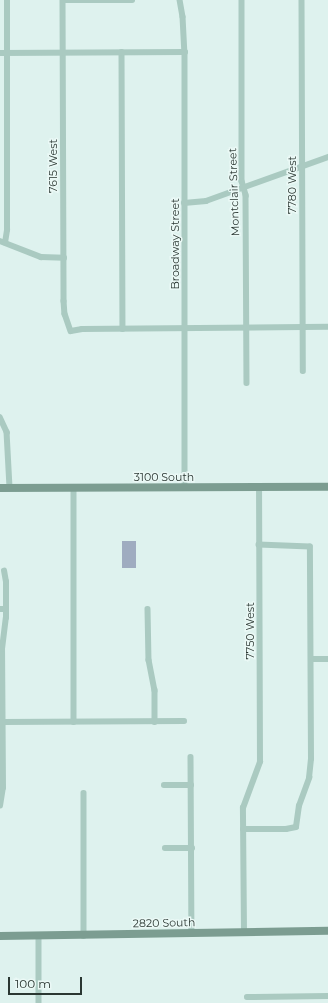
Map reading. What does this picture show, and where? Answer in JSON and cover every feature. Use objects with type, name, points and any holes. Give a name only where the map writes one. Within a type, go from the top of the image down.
[{"type":"street","points":[[7,0],[7,230],[2,242],[41,257],[64,258]]},
{"type":"street","points":[[63,0],[132,0]]},
{"type":"street","name":"7615 West","points":[[63,0],[64,308],[70,331],[82,329],[123,328]]},
{"type":"street","name":"Broadway Street","points":[[180,0],[183,17],[185,52],[185,488]]},
{"type":"street","name":"Montclair Street","points":[[242,0],[242,181],[246,195],[247,383]]},
{"type":"street","name":"7780 West","points":[[302,0],[303,371]]},
{"type":"street","points":[[122,52],[123,328],[328,328]]},
{"type":"street","points":[[0,53],[185,52]]},
{"type":"street","points":[[184,204],[200,203],[328,157]]},
{"type":"street","points":[[0,417],[8,432],[10,488]]},
{"type":"street","name":"3100 South","points":[[0,488],[328,488]]},
{"type":"street","points":[[74,488],[74,722]]},
{"type":"street","name":"7750 West","points":[[244,932],[243,808],[257,775],[260,762],[259,488]]},
{"type":"street","points":[[243,829],[286,829],[296,827],[299,806],[309,778],[312,759],[310,546],[259,545]]},
{"type":"street","points":[[0,806],[2,796],[1,745],[3,722],[1,677],[3,609],[6,582],[4,571]]},
{"type":"street","points":[[148,609],[149,660],[155,690],[155,722]]},
{"type":"street","points":[[312,659],[328,659]]},
{"type":"street","points":[[3,722],[184,722]]},
{"type":"street","points":[[191,757],[192,933]]},
{"type":"street","points":[[164,785],[191,785]]},
{"type":"street","points":[[84,794],[84,936]]},
{"type":"street","points":[[165,848],[192,848]]},
{"type":"street","name":"2820 South","points":[[0,936],[84,936],[328,930]]},
{"type":"street","points":[[39,936],[39,1003]]},
{"type":"street","points":[[282,996],[282,1003]]},
{"type":"street","points":[[247,997],[328,996]]},
{"type":"shaded area","points":[[122,541],[136,541],[136,568],[122,568]]}]
